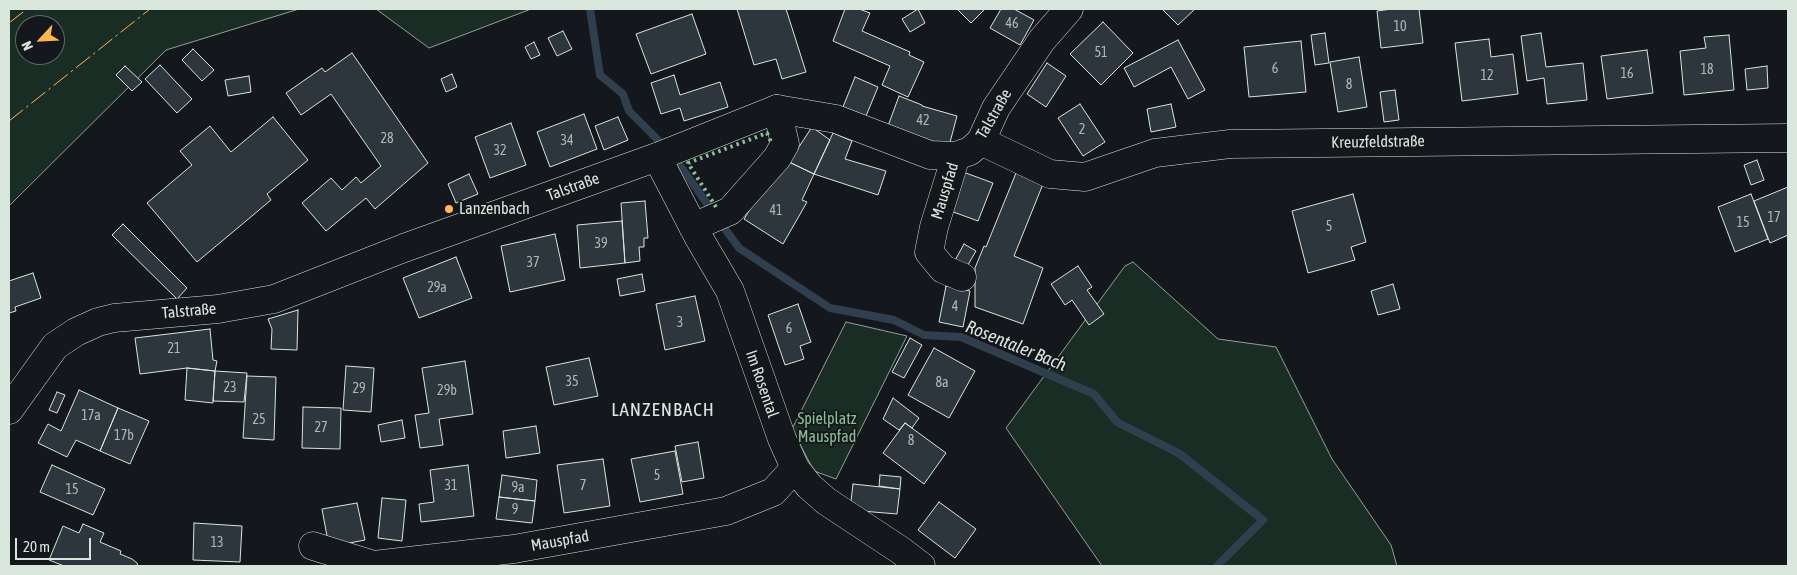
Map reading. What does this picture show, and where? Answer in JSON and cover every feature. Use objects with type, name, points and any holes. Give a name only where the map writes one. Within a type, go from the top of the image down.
[{"type":"street","name":"Talstraße","points":[[956,156],[970,151],[981,141],[996,108],[1042,40],[1069,9]]},
{"type":"street","name":"Talstraße","points":[[9,410],[55,346],[76,332],[98,322],[114,318],[218,309],[274,299],[404,248],[657,157],[777,109]]},
{"type":"street","points":[[708,221],[730,211],[777,158],[785,144],[777,109],[836,119],[930,155],[956,156]]},
{"type":"street","name":"Kreuzfeldstraße","points":[[981,141],[1050,174],[1085,177],[1155,153],[1230,144],[1788,138]]},
{"type":"street","name":"Mauspfad","points":[[956,156],[934,227],[929,252],[943,269],[962,277]]},
{"type":"street","name":"Im Rosental","points":[[657,157],[708,221],[730,291],[782,439],[795,468],[826,501],[921,566]]},
{"type":"street","name":"Mauspfad","points":[[313,546],[374,565],[514,549],[726,512],[773,492],[795,468]]},
{"type":"green space","points":[[9,9],[299,9],[166,50],[9,206]]},
{"type":"green space","points":[[376,9],[531,9],[429,48]]},
{"type":"green space","points":[[1133,262],[1218,339],[1276,347],[1332,459],[1391,545],[1397,566],[1102,566],[1006,428],[1125,266]]},
{"type":"green space","name":"Spielplatz Mauspfad","points":[[846,322],[907,336],[836,479],[814,471],[792,429]]},
{"type":"building","points":[[737,9],[786,9],[806,72],[782,79],[776,59],[754,65]]},
{"type":"building","points":[[845,9],[859,9],[870,13],[862,31],[910,52],[909,55],[924,62],[908,97],[882,85],[890,66],[833,41]]},
{"type":"building","points":[[918,9],[925,23],[910,32],[902,19]]},
{"type":"building","points":[[957,9],[985,9],[971,23]]},
{"type":"building","points":[[1001,9],[1014,9],[1034,20],[1020,45],[990,28]]},
{"type":"building","points":[[1162,9],[1195,9],[1178,25]]},
{"type":"building","points":[[1419,9],[1423,43],[1381,48],[1377,11]]},
{"type":"building","points":[[692,14],[706,54],[651,74],[636,34]]},
{"type":"building","points":[[1103,22],[1133,53],[1101,85],[1070,54]]},
{"type":"building","points":[[563,31],[572,49],[557,56],[548,38]]},
{"type":"building","points":[[1325,33],[1329,63],[1315,65],[1311,35]]},
{"type":"building","points":[[1541,33],[1546,67],[1583,63],[1587,100],[1547,104],[1544,78],[1527,81],[1521,36]]},
{"type":"building","points":[[1729,35],[1734,90],[1684,95],[1680,51],[1706,48],[1704,37]]},
{"type":"building","points":[[1489,39],[1491,57],[1513,54],[1518,94],[1462,101],[1455,43]]},
{"type":"building","points":[[1178,40],[1205,90],[1188,99],[1171,67],[1134,87],[1124,68]]},
{"type":"building","points":[[1301,41],[1306,92],[1249,97],[1244,47]]},
{"type":"building","points":[[534,42],[540,55],[531,59],[525,47]]},
{"type":"building","points":[[193,49],[214,70],[202,81],[182,60]]},
{"type":"building","points":[[1647,50],[1653,93],[1607,99],[1601,56]]},
{"type":"building","points":[[352,53],[428,163],[375,209],[366,198],[326,231],[302,203],[331,178],[342,190],[356,177],[361,183],[381,166],[331,94],[301,115],[286,93],[322,68],[325,72]]},
{"type":"building","points":[[1359,57],[1367,107],[1338,112],[1330,62]]},
{"type":"building","points":[[1047,63],[1066,76],[1046,107],[1027,94]]},
{"type":"building","points":[[160,65],[192,99],[177,113],[145,79]]},
{"type":"building","points":[[125,66],[142,82],[132,91],[116,75]]},
{"type":"building","points":[[1767,66],[1768,88],[1747,90],[1745,69]]},
{"type":"building","points":[[452,74],[457,87],[446,92],[441,79]]},
{"type":"building","points":[[674,75],[680,95],[720,82],[728,107],[684,121],[680,108],[661,114],[651,83]]},
{"type":"building","points":[[249,76],[251,92],[228,96],[225,80]]},
{"type":"building","points":[[855,77],[878,87],[866,116],[843,107]]},
{"type":"building","points":[[1395,90],[1399,120],[1384,122],[1380,92]]},
{"type":"building","points":[[899,96],[922,106],[957,116],[949,146],[910,135],[888,126]]},
{"type":"building","points":[[1080,104],[1105,142],[1083,156],[1058,118]]},
{"type":"building","points":[[1171,104],[1176,127],[1151,132],[1147,109]]},
{"type":"building","points":[[584,114],[597,149],[550,167],[537,132]]},
{"type":"building","points":[[273,117],[308,160],[267,194],[271,200],[197,262],[147,203],[192,165],[180,151],[210,126],[231,152]]},
{"type":"building","points":[[618,117],[628,140],[604,150],[595,126]]},
{"type":"building","points":[[511,123],[526,165],[490,178],[475,137]]},
{"type":"building","points":[[812,127],[830,140],[814,174],[789,162]]},
{"type":"building","points":[[833,133],[852,141],[845,159],[886,171],[878,195],[814,174]]},
{"type":"building","points":[[1757,160],[1764,180],[1751,185],[1744,165]]},
{"type":"building","points":[[789,162],[814,174],[802,200],[807,202],[783,244],[744,219],[769,178]]},
{"type":"building","points":[[963,172],[993,183],[978,221],[948,210]]},
{"type":"building","points":[[1016,173],[1043,184],[1014,256],[1043,268],[1023,324],[975,307],[975,268],[984,246],[986,247]]},
{"type":"building","points":[[469,174],[478,194],[456,203],[448,184]]},
{"type":"building","points":[[1788,187],[1788,235],[1770,243],[1754,201]]},
{"type":"building","points":[[1353,194],[1366,242],[1351,247],[1355,260],[1308,273],[1292,211]]},
{"type":"building","points":[[1751,194],[1768,239],[1735,252],[1718,207]]},
{"type":"building","points":[[645,201],[648,238],[644,238],[644,247],[639,247],[640,261],[625,263],[621,203]]},
{"type":"building","points":[[622,221],[625,263],[580,268],[577,225]]},
{"type":"building","points":[[123,224],[187,288],[177,299],[112,235]]},
{"type":"building","points":[[555,234],[565,280],[510,292],[501,246]]},
{"type":"building","points":[[964,244],[976,251],[965,270],[953,264]]},
{"type":"building","points":[[456,257],[472,298],[419,318],[403,278]]},
{"type":"building","points":[[1078,266],[1092,287],[1087,290],[1104,314],[1089,325],[1072,300],[1065,305],[1051,284]]},
{"type":"building","points":[[33,273],[41,298],[15,307],[16,311],[9,313],[9,281]]},
{"type":"building","points":[[642,274],[645,291],[620,296],[617,279]]},
{"type":"building","points":[[1393,284],[1400,309],[1378,315],[1371,291]]},
{"type":"building","points":[[946,286],[970,291],[963,327],[939,322]]},
{"type":"building","points":[[695,296],[705,341],[665,350],[656,304]]},
{"type":"building","points":[[798,304],[811,342],[800,346],[804,359],[785,365],[768,315]]},
{"type":"building","points":[[298,310],[297,350],[271,349],[272,329],[268,319]]},
{"type":"building","points":[[210,329],[213,360],[217,361],[215,371],[187,368],[140,374],[135,338]]},
{"type":"building","points":[[910,338],[922,345],[904,378],[892,372]]},
{"type":"building","points":[[934,348],[975,371],[949,418],[908,395]]},
{"type":"building","points":[[589,358],[598,396],[554,405],[546,367]]},
{"type":"building","points":[[465,361],[473,414],[439,419],[443,445],[420,448],[415,415],[429,413],[422,368]]},
{"type":"building","points":[[346,366],[374,368],[371,412],[343,410]]},
{"type":"building","points":[[187,368],[215,371],[213,403],[185,400]]},
{"type":"building","points":[[215,371],[247,373],[244,402],[213,401]]},
{"type":"building","points":[[247,376],[276,377],[274,440],[243,438]]},
{"type":"building","points":[[79,390],[118,408],[100,451],[76,440],[67,457],[38,443],[48,424],[61,431]]},
{"type":"building","points":[[57,392],[65,395],[57,413],[49,410]]},
{"type":"building","points":[[893,398],[919,418],[912,428],[905,423],[899,430],[883,419]]},
{"type":"building","points":[[303,407],[341,408],[340,449],[302,448]]},
{"type":"building","points":[[118,408],[149,421],[130,464],[100,451]]},
{"type":"building","points":[[402,420],[405,438],[381,442],[378,425]]},
{"type":"building","points":[[905,423],[946,453],[924,484],[883,453]]},
{"type":"building","points":[[536,426],[540,453],[506,458],[503,431]]},
{"type":"building","points":[[698,442],[704,478],[682,482],[675,446]]},
{"type":"building","points":[[675,451],[683,494],[640,502],[631,459]]},
{"type":"building","points":[[603,459],[610,506],[564,513],[557,465]]},
{"type":"building","points":[[52,465],[105,489],[93,515],[40,492]]},
{"type":"building","points":[[468,465],[474,516],[421,522],[419,504],[434,502],[430,470]]},
{"type":"building","points":[[502,475],[537,480],[535,501],[499,497]]},
{"type":"building","points":[[880,475],[901,477],[900,489],[879,486]]},
{"type":"building","points":[[853,484],[900,489],[897,514],[850,510]]},
{"type":"building","points":[[499,497],[535,501],[532,523],[496,519]]},
{"type":"building","points":[[382,498],[406,500],[402,541],[378,538]]},
{"type":"building","points":[[939,502],[976,529],[955,558],[918,530]]},
{"type":"building","points":[[357,503],[365,540],[329,547],[322,509]]},
{"type":"building","points":[[194,523],[242,526],[240,562],[193,560]]},
{"type":"building","points":[[83,524],[104,533],[100,542],[121,551],[120,554],[132,559],[138,566],[64,566],[49,560],[63,526],[79,533]]},
{"type":"waterway","name":"Rosentaler Bach","points":[[590,9],[600,75],[623,94],[629,111],[658,140]]},
{"type":"waterway","name":"Rosentaler Bach","points":[[681,167],[713,212]]},
{"type":"waterway","name":"Rosentaler Bach","points":[[720,222],[739,248],[830,308],[894,320],[924,335],[961,337],[1094,394],[1117,422],[1180,454],[1263,520],[1217,566]]},
{"type":"hedge","points":[[716,207],[688,163],[767,133],[772,144]]},
{"type":"power","points":[[9,23],[27,9]]},
{"type":"power","points":[[9,121],[150,9]]},
{"type":"place","name":"Lanzenbach","points":[[449,209]]},
{"type":"district","name":"LANZENBACH","points":[[663,410]]}]
